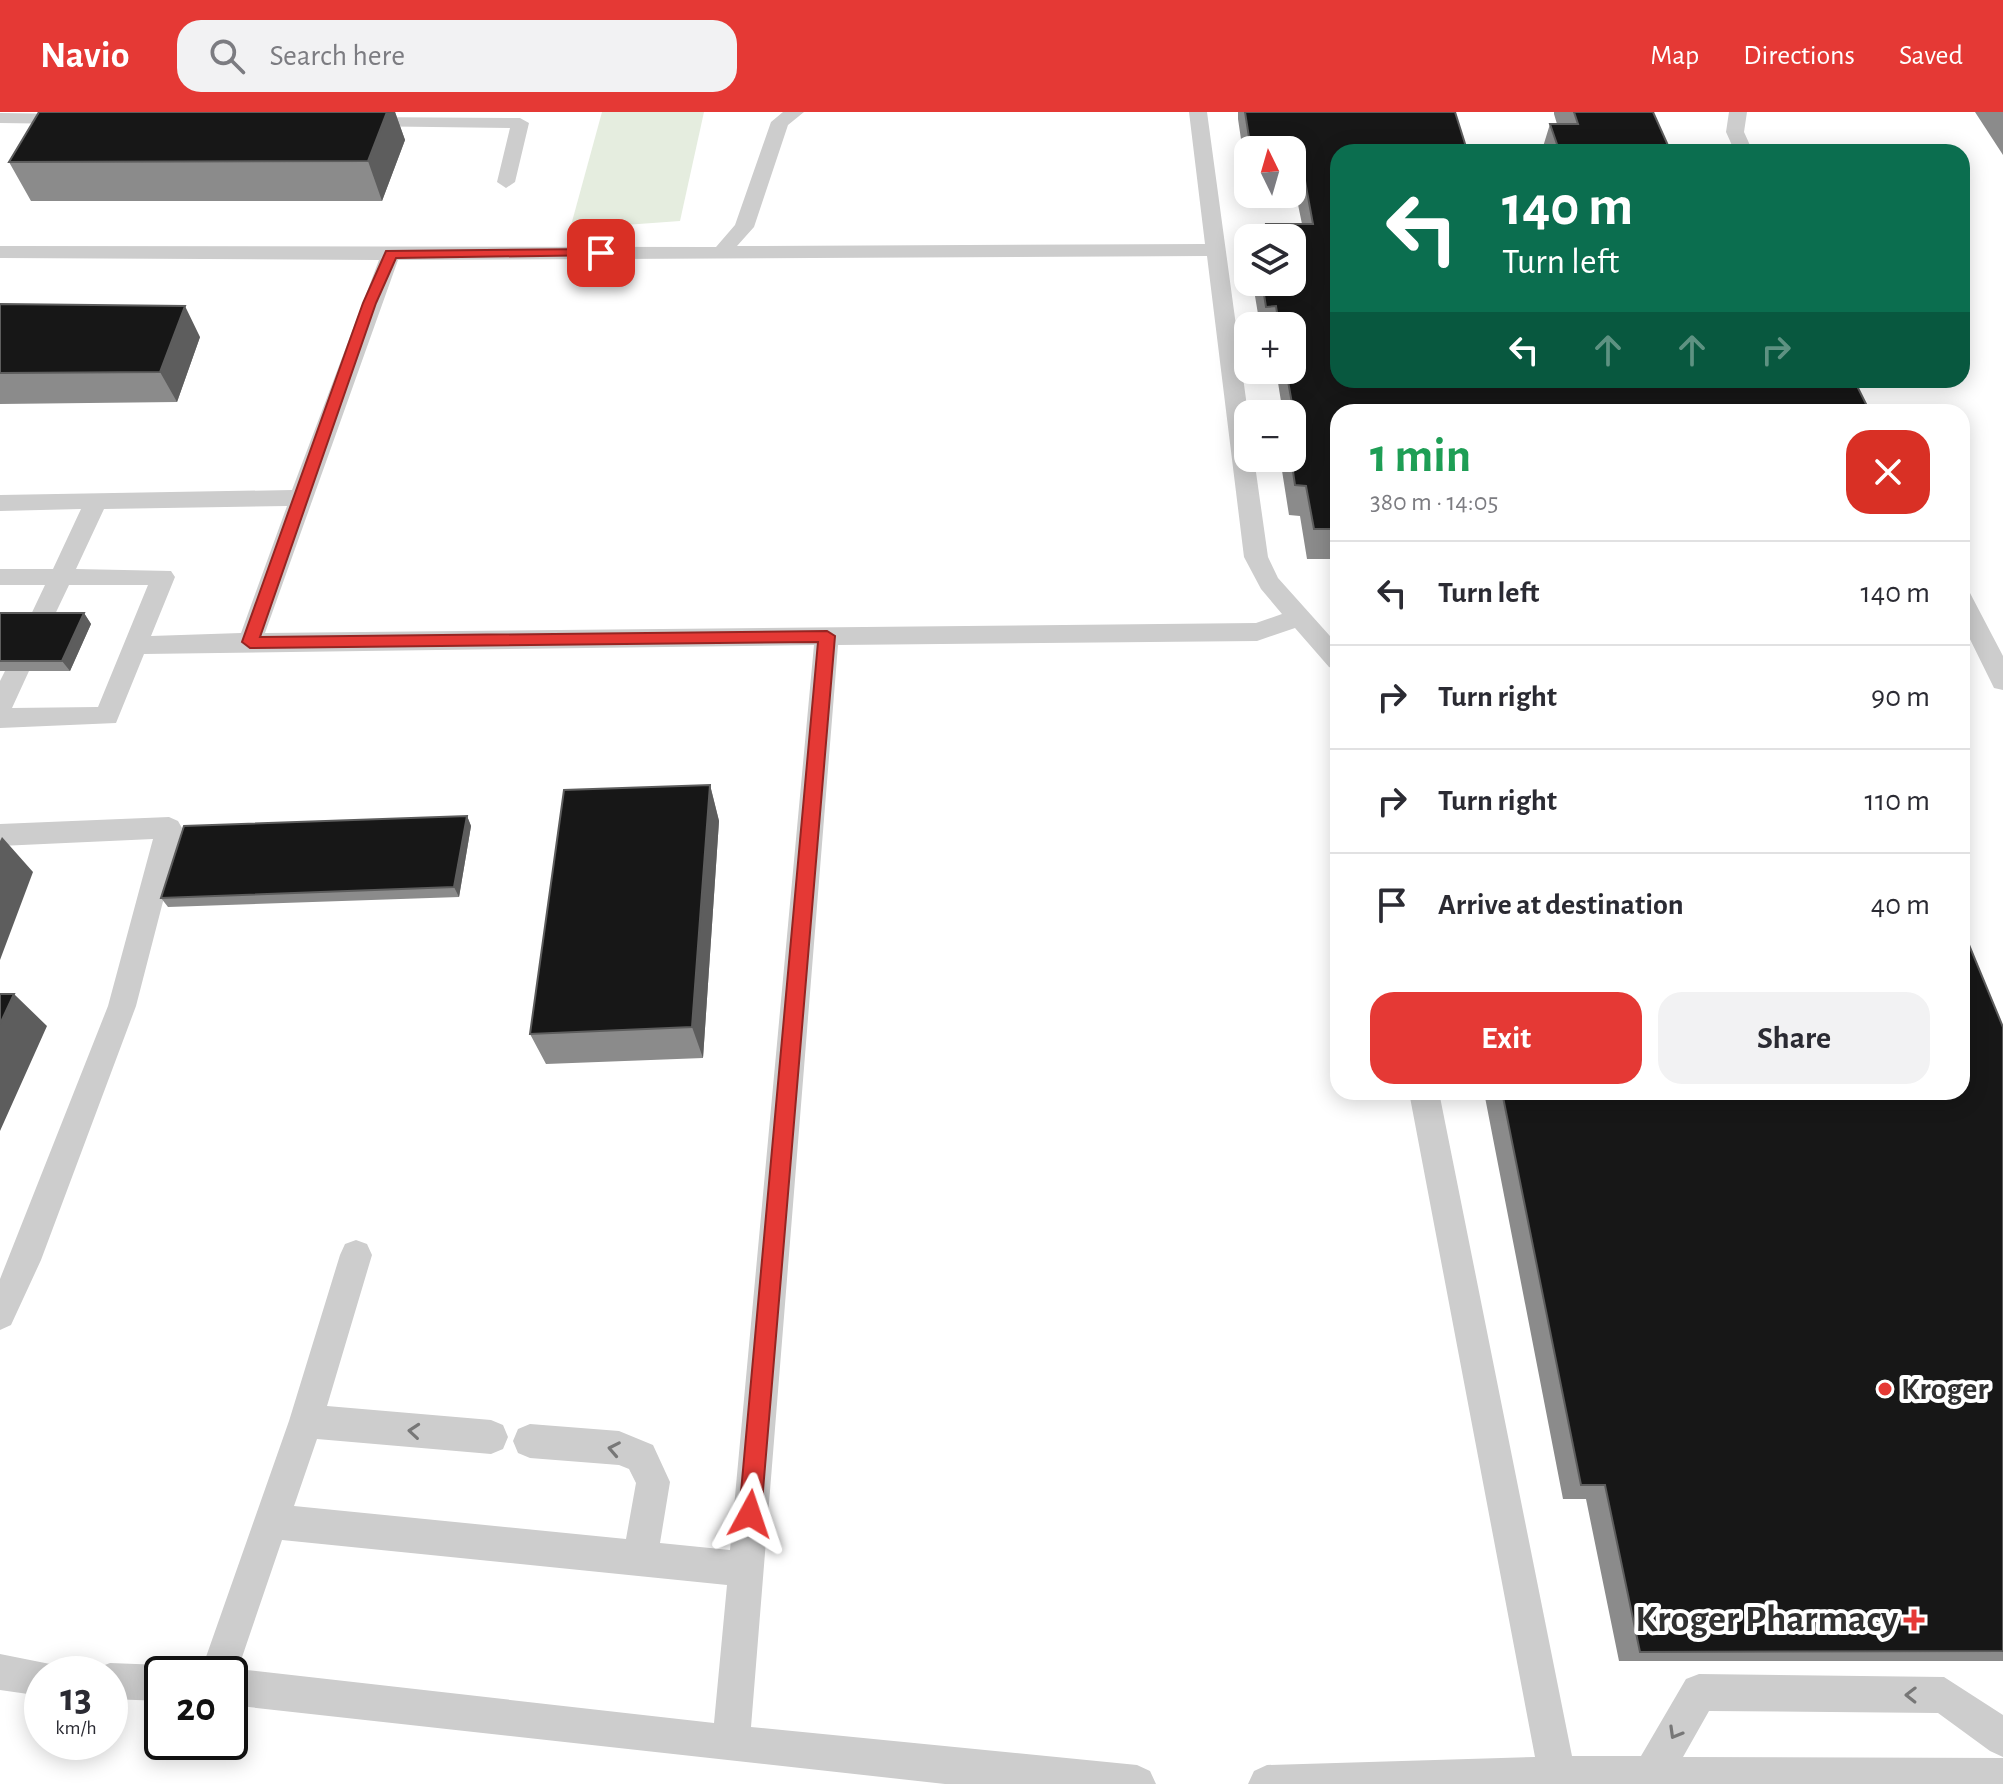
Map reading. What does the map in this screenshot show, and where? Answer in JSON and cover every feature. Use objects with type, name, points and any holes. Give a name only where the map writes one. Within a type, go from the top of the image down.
[{"type":"lane","points":[[722,252],[744,227],[780,122],[795,112]]},
{"type":"lane","points":[[1198,112],[1256,557],[1269,583],[1330,651]]},
{"type":"lane","points":[[1738,112],[1735,132],[1740,144]]},
{"type":"lane","points":[[0,118],[95,119]]},
{"type":"lane","points":[[348,122],[520,123],[506,182]]},
{"type":"lane","points":[[0,252],[391,254],[1216,250]]},
{"type":"lane","points":[[250,642],[299,498],[391,254]]},
{"type":"lane","points":[[0,503],[299,498]]},
{"type":"lane","points":[[39,623],[96,502]]},
{"type":"lane","points":[[0,577],[163,577],[107,716],[0,718]]},
{"type":"lane","points":[[1970,615],[2003,681]]},
{"type":"lane","points":[[136,645],[1257,632],[1301,616]]},
{"type":"lane","points":[[731,1744],[827,636]]},
{"type":"lane","points":[[0,708],[17,671]]},
{"type":"lane","points":[[0,835],[169,828],[122,1006],[25,1260],[0,1314]]},
{"type":"lane","points":[[1426,1100],[1557,1775]]},
{"type":"lane","points":[[224,1656],[306,1421],[356,1255]]},
{"type":"lane","points":[[306,1421],[491,1437]]},
{"type":"lane","points":[[530,1441],[619,1448],[641,1457],[653,1482],[640,1559]]},
{"type":"lane","points":[[270,1521],[746,1569]]},
{"type":"lane","points":[[0,1672],[24,1675]]},
{"type":"lane","points":[[248,1689],[731,1744],[1137,1784]]},
{"type":"lane","points":[[1651,1776],[1699,1692],[1944,1695],[2003,1738]]},
{"type":"lane","points":[[1267,1784],[1557,1775],[2003,1777]]},
{"type":"shaded area","points":[[602,112],[704,112],[680,221],[570,229]]},
{"type":"building","points":[[39,112],[387,112],[368,161],[9,162]]},
{"type":"building","points":[[1245,112],[1455,112],[1465,144],[1330,144],[1330,388],[1858,388],[1866,404],[1330,404],[1330,529],[1314,529],[1306,486],[1295,485],[1293,472],[1306,472],[1306,400],[1291,400],[1289,384],[1306,384],[1306,312],[1277,312],[1276,306],[1266,307],[1264,296],[1306,296],[1306,224],[1313,224],[1306,186],[1306,136],[1249,136]]},
{"type":"building","points":[[1574,112],[1653,112],[1667,144],[1557,144],[1550,124],[1578,124]]},
{"type":"building","points":[[0,304],[185,306],[160,372],[0,373]]},
{"type":"building","points":[[0,613],[84,613],[62,661],[0,661]]},
{"type":"building","points":[[710,785],[692,1027],[530,1034],[564,790]]},
{"type":"building","points":[[467,816],[454,887],[161,898],[184,826]]},
{"type":"building","points":[[1970,947],[2003,1027],[2003,1651],[1640,1652],[1605,1485],[1581,1485],[1504,1100],[1970,1100]]},
{"type":"building","points":[[0,994],[14,994],[0,1024]]},
{"type":"place","name":"Kroger","points":[[1885,1389]]},
{"type":"place","name":"Kroger Pharmacy","points":[[1914,1620]]},
{"type":"route","points":[[601,253],[391,254],[299,498],[250,642],[827,636],[771,1306],[750,1514]]}]
